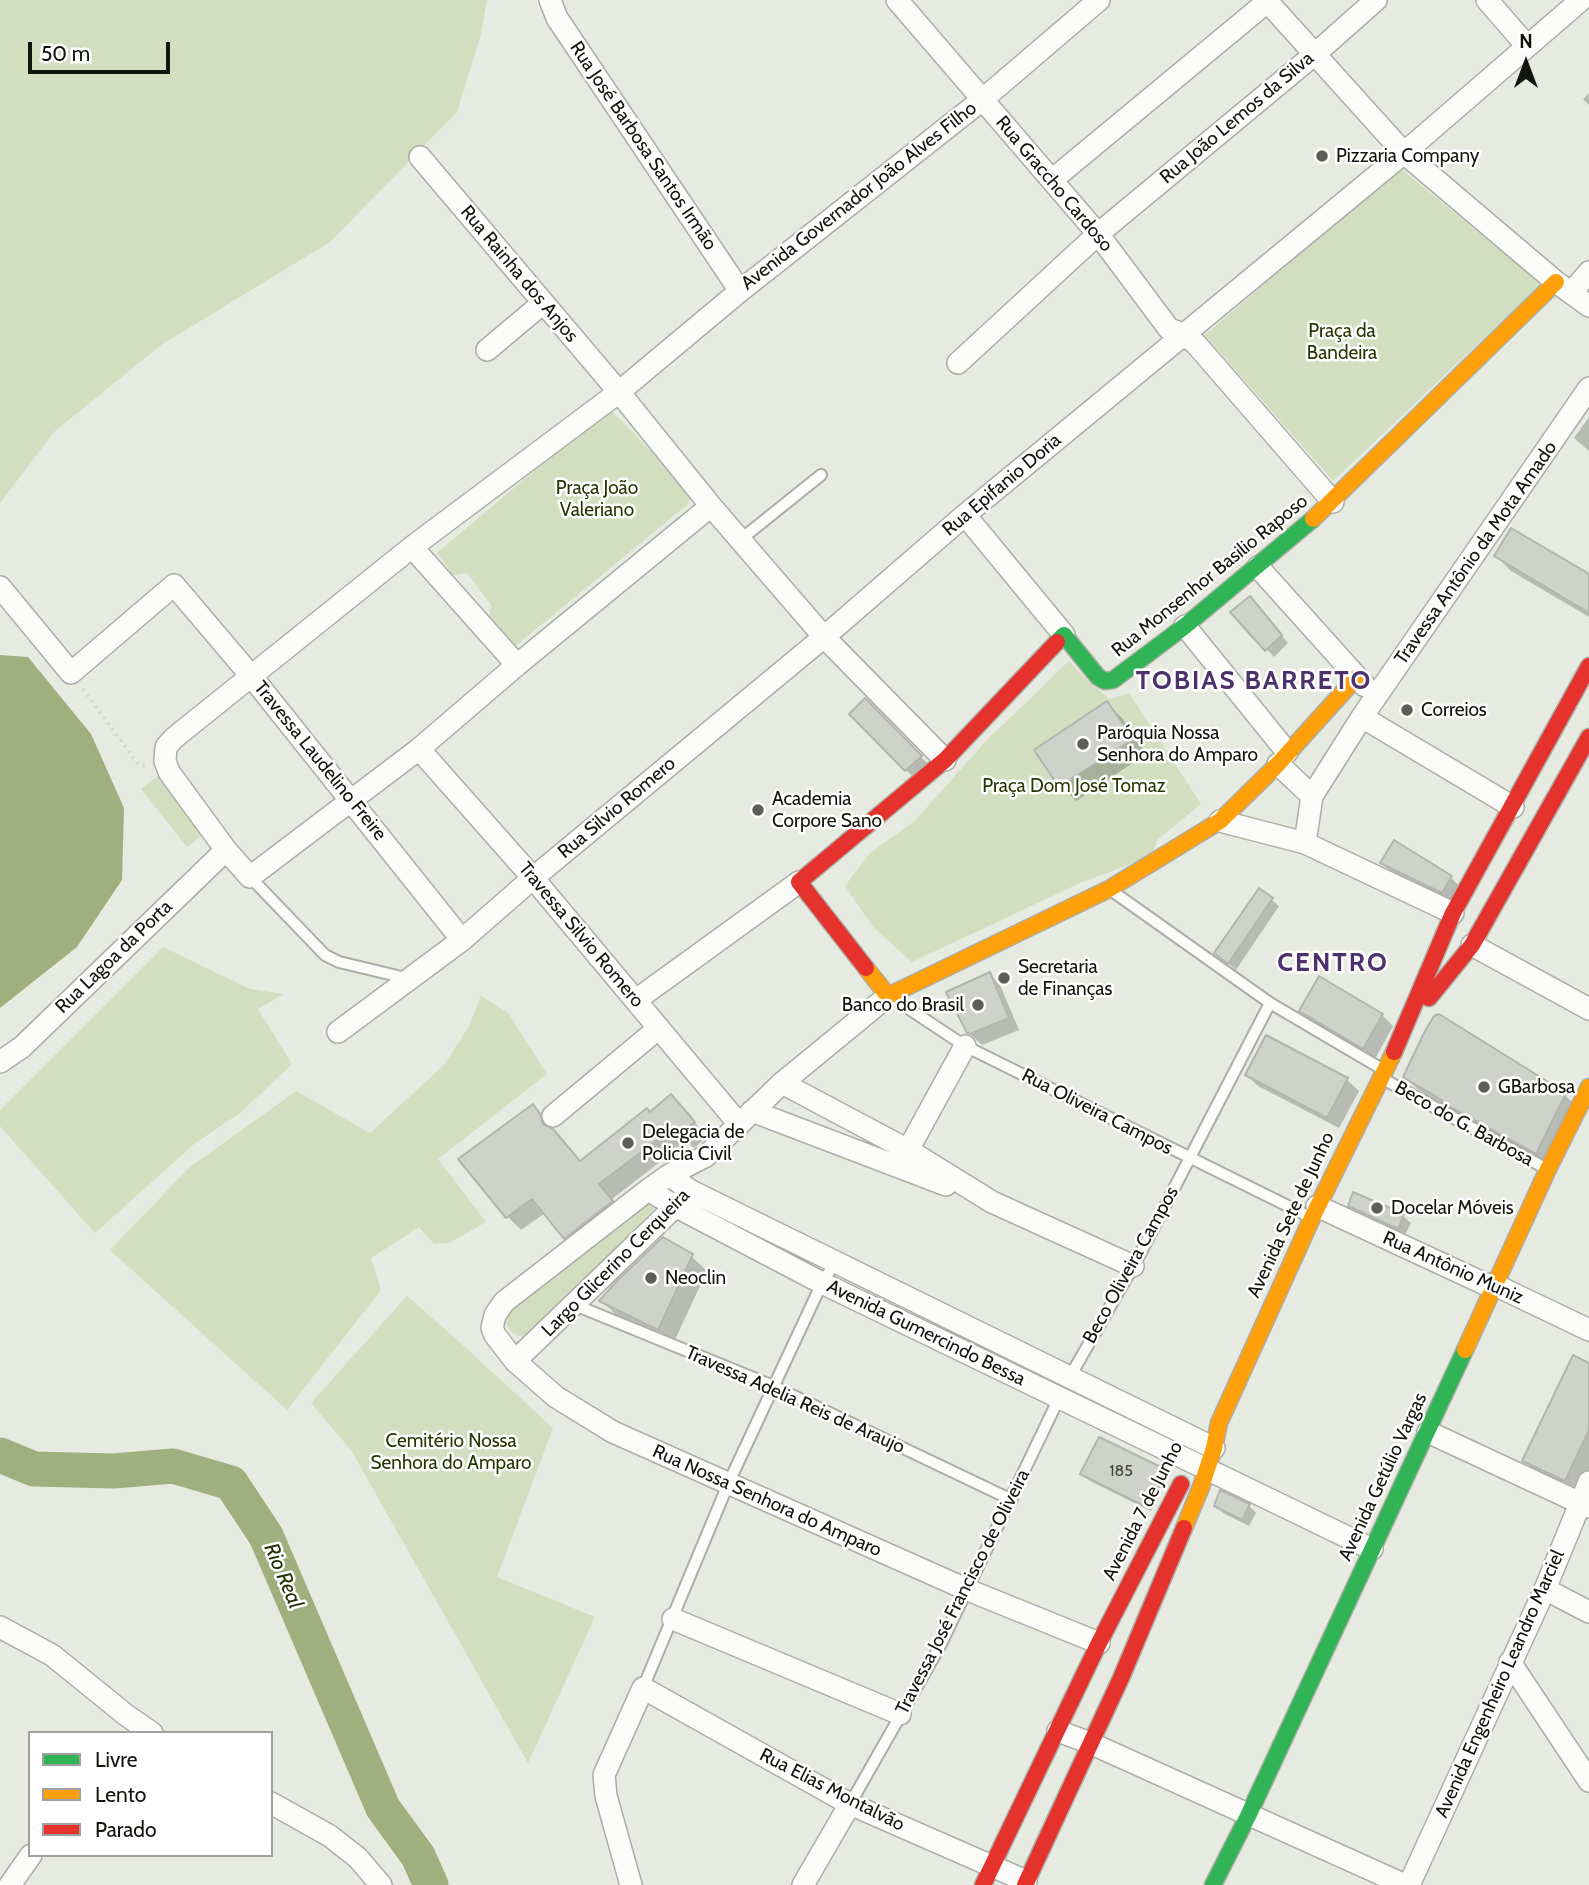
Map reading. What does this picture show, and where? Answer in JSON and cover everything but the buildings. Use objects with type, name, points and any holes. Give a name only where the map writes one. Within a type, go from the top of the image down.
[{"type":"street","name":"Rua José Barbosa Santos Irmão","points":[[550,0],[556,18],[740,291]]},
{"type":"street","name":"Rua Graccho Cardoso","points":[[897,0],[1098,234],[1169,329],[1183,334]]},
{"type":"street","name":"Avenida Governador João Alves Filho","points":[[619,392],[740,291],[982,100],[1099,0]]},
{"type":"street","name":"Rua João Lemos da Silva","points":[[958,363],[1098,234],[1376,0]]},
{"type":"street","points":[[1487,0],[1527,46]]},
{"type":"street","points":[[1581,0],[1404,153],[1183,334],[1195,344],[1332,502],[1564,287],[1589,272]]},
{"type":"street","points":[[1052,180],[1266,1],[1404,153],[1589,306]]},
{"type":"street","name":"Rua Rainha dos Anjos","points":[[420,157],[619,392]]},
{"type":"street","points":[[487,350],[543,303]]},
{"type":"street","name":"Rua Epifanio Doria","points":[[824,637],[965,515],[1183,334]]},
{"type":"street","name":"Travessa Antônio da Mota Amado","points":[[1312,796],[1362,717],[1589,388]]},
{"type":"street","points":[[711,506],[419,749],[250,877],[226,850],[169,772],[165,751],[174,738],[412,547],[619,392],[711,506],[824,637],[945,760]]},
{"type":"street","name":"Rua Monsenhor Basilio Raposo","points":[[1064,635],[1098,677],[1105,681],[1113,680],[1258,567],[1332,502]]},
{"type":"street","points":[[636,1000],[799,882],[945,760],[1064,635],[965,515]]},
{"type":"street","points":[[412,547],[517,665]]},
{"type":"street","points":[[1258,567],[1356,678],[1377,696]]},
{"type":"street","name":"Travessa Laudelino Freire","points":[[71,673],[174,585],[252,677],[463,940]]},
{"type":"street","points":[[0,587],[71,673]]},
{"type":"street","points":[[1185,626],[1312,796],[1305,843]]},
{"type":"street","name":"Rua Silvio Romero","points":[[338,1032],[463,940],[533,878],[824,637]]},
{"type":"street","name":"Avenida Sete de Junho","points":[[1219,1423],[1314,1212],[1406,1027],[1453,913],[1589,666]]},
{"type":"street","points":[[799,882],[888,996],[1109,889],[1220,821],[1356,678]]},
{"type":"street","points":[[1362,717],[1513,807]]},
{"type":"street","name":"Avenida Sete de Junho","points":[[1406,1027],[1472,945],[1589,737]]},
{"type":"street","name":"Travessa Silvio Romero","points":[[419,749],[533,878],[659,1028],[745,1118]]},
{"type":"street","points":[[1220,821],[1305,843],[1453,913]]},
{"type":"street","name":"Rua Lagoa da Porta","points":[[0,1062],[22,1047],[226,850]]},
{"type":"street","points":[[1472,945],[1589,1009]]},
{"type":"street","name":"Largo Glicerino Cerqueira","points":[[504,1301],[648,1189],[706,1156],[782,1083],[888,996]]},
{"type":"street","points":[[553,1116],[659,1028]]},
{"type":"street","points":[[908,1150],[965,1046]]},
{"type":"street","points":[[782,1083],[908,1150],[992,1202]]},
{"type":"street","name":"Avenida Getúlio Vargas","points":[[1213,1885],[1429,1432],[1548,1169],[1589,1087]]},
{"type":"street","points":[[745,1118],[992,1202],[1133,1266]]},
{"type":"street","name":"Largo Glicerino Cerqueira","points":[[515,1361],[576,1305],[691,1191],[706,1156]]},
{"type":"street","name":"Avenida Gumercindo Bessa","points":[[669,1175],[691,1191],[1069,1378],[1204,1455]]},
{"type":"street","name":"Avenida Gumercindo Bessa","points":[[648,1189],[674,1206],[822,1283],[1059,1399],[1204,1455]]},
{"type":"street","name":"Rua Antônio Muniz","points":[[1314,1212],[1485,1284],[1492,1291],[1589,1330]]},
{"type":"street","name":"Rua Nossa Senhora do Amparo","points":[[504,1301],[495,1315],[492,1328],[495,1335],[515,1361],[556,1397],[589,1419],[968,1590],[1099,1643]]},
{"type":"street","name":"Avenida 7 de Junho","points":[[988,1876],[1099,1643],[1204,1455],[1219,1423]]},
{"type":"street","points":[[1429,1432],[1585,1504]]},
{"type":"street","points":[[1204,1455],[1372,1549]]},
{"type":"street","name":"Avenida 7 de Junho","points":[[1026,1883],[1121,1678],[1204,1455]]},
{"type":"street","name":"Avenida Engenheiro Leandro Marciel","points":[[1407,1885],[1585,1504],[1589,1482]]},
{"type":"street","points":[[1545,1589],[1589,1612]]},
{"type":"street","points":[[673,1619],[900,1714]]},
{"type":"street","points":[[0,1627],[52,1655],[120,1724],[145,1731]]},
{"type":"street","points":[[1510,1662],[1589,1781]]},
{"type":"street","points":[[631,1885],[606,1796],[604,1775],[643,1689]]},
{"type":"street","name":"Rua Elias Montalvão","points":[[643,1689],[849,1804],[988,1876],[1026,1883]]},
{"type":"street","points":[[1058,1731],[1407,1885]]},
{"type":"street","points":[[273,1804],[330,1836],[358,1858],[381,1885]]},
{"type":"street","points":[[803,1885],[849,1804]]},
{"type":"street","points":[[10,1885],[30,1857]]},
{"type":"lane","points":[[740,540],[821,475]]},
{"type":"lane","points":[[250,877],[331,959],[410,979]]},
{"type":"lane","name":"Beco do G. Barbosa","points":[[1109,889],[1270,1003],[1382,1074],[1548,1169]]},
{"type":"lane","name":"Rua Oliveira Campos","points":[[888,996],[965,1046],[1190,1158],[1314,1212]]},
{"type":"lane","name":"Beco Oliveira Campos","points":[[1069,1378],[1133,1266],[1270,1003]]},
{"type":"lane","points":[[643,1689],[729,1482],[822,1283],[835,1261]]},
{"type":"lane","name":"Travessa Adelia Reis de Araujo","points":[[576,1305],[773,1386],[1012,1500]]},
{"type":"lane","name":"Travessa José Francisco de Oliveira","points":[[849,1804],[940,1646],[1069,1378]]},
{"type":"path","points":[[71,673],[138,764],[169,772]]},
{"type":"green space","points":[[0,0],[487,0],[481,34],[457,112],[330,242],[161,345],[54,432],[0,503]]},
{"type":"green space","name":"Praça da Bandeira","points":[[1400,168],[1541,284],[1333,481],[1205,335]]},
{"type":"green space","name":"Praça João Valeriano","points":[[609,408],[692,494],[687,505],[514,647],[489,616],[492,606],[467,573],[453,575],[437,553]]},
{"type":"green space","name":"Praça Dom José Tomaz","points":[[1069,661],[1110,699],[1129,693],[1201,804],[1157,840],[1152,856],[1080,883],[912,962],[873,927],[845,886],[870,853],[914,822],[985,742]]},
{"type":"green space","points":[[159,775],[205,833],[187,847],[141,789]]},
{"type":"green space","points":[[163,947],[250,989],[284,994],[258,1009],[292,1064],[240,1113],[194,1144],[95,1233],[0,1126],[0,1110]]},
{"type":"green space","points":[[481,996],[508,1013],[547,1074],[438,1159],[486,1222],[449,1243],[434,1244],[419,1227],[371,1258],[381,1290],[287,1410],[110,1250],[190,1167],[296,1091],[370,1133],[445,1064],[469,1026]]},
{"type":"green space","points":[[654,1202],[656,1206],[648,1215],[534,1333],[518,1336],[510,1331],[505,1321],[509,1310]]},
{"type":"green space","name":"Cemitério Nossa Senhora do Amparo","points":[[407,1296],[553,1428],[497,1577],[595,1617],[528,1763],[351,1450],[311,1403]]},
{"type":"shaded area","points":[[0,655],[28,657],[91,734],[124,808],[122,880],[77,947],[0,1008]]},
{"type":"waterway","name":"Rio Real","points":[[0,1455],[34,1469],[114,1471],[173,1466],[231,1483],[266,1536],[383,1808],[418,1856],[431,1885]]},
{"type":"traffic: fast","points":[[1057,642],[1064,635],[1098,677],[1105,681],[1113,680],[1185,626],[1313,519]]},
{"type":"traffic: fast","points":[[1213,1885],[1248,1816],[1465,1350]]},
{"type":"traffic: slow","points":[[1313,519],[1556,282]]},
{"type":"traffic: slow","points":[[866,968],[888,996],[1109,889],[1220,821],[1278,764],[1356,678]]},
{"type":"traffic: slow","points":[[1184,1528],[1201,1487],[1219,1423],[1312,1218],[1394,1052]]},
{"type":"traffic: slow","points":[[1465,1350],[1548,1169],[1589,1087]]},
{"type":"traffic: jam","points":[[866,968],[799,882],[945,760],[1057,642]]},
{"type":"traffic: jam","points":[[1394,1052],[1453,913],[1589,666]]},
{"type":"traffic: jam","points":[[1429,998],[1472,945],[1589,737]]},
{"type":"traffic: jam","points":[[983,1885],[1099,1643],[1181,1484]]},
{"type":"traffic: jam","points":[[1025,1885],[1121,1678],[1184,1528]]},
{"type":"place","name":"Pizzaria Company","points":[[1322,156]]},
{"type":"place","name":"Correios","points":[[1407,710]]},
{"type":"place","name":"Paróquia Nossa Senhora do Amparo","points":[[1083,744]]},
{"type":"place","name":"Academia Corpore Sano","points":[[758,810]]},
{"type":"place","name":"Secretaria de Finanças","points":[[1004,978]]},
{"type":"place","name":"Banco do Brasil","points":[[978,1005]]},
{"type":"place","name":"GBarbosa","points":[[1484,1087]]},
{"type":"place","name":"Delegacia de Policia Civil","points":[[628,1143]]},
{"type":"place","name":"Docelar Móveis","points":[[1377,1208]]},
{"type":"place","name":"Neoclin","points":[[651,1278]]},
{"type":"district","name":"TOBIAS BARRETO","points":[[1254,681]]},
{"type":"district","name":"CENTRO","points":[[1333,963]]}]
